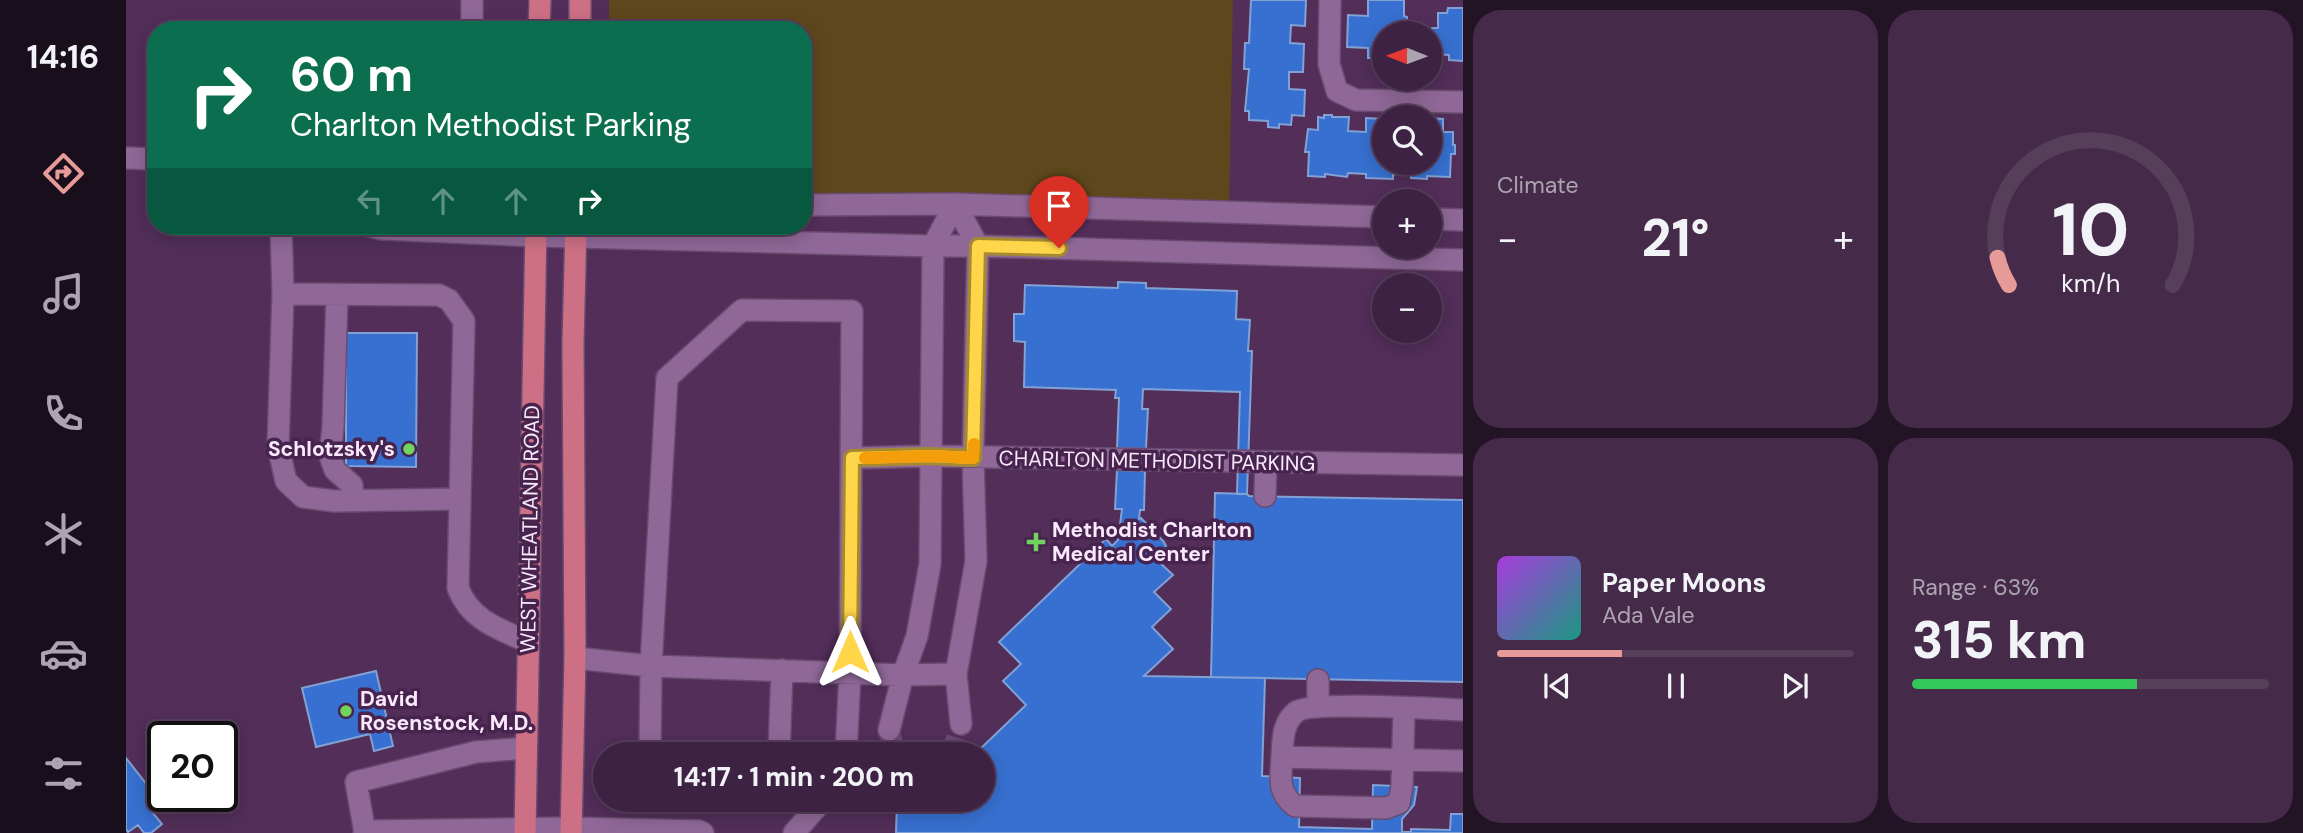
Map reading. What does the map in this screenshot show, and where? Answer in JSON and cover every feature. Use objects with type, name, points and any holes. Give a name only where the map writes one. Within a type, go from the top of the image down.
[{"type":"main road","points":[[539,21],[540,0]]},
{"type":"main road","points":[[580,0],[580,21]]},
{"type":"main road","name":"WEST WHEATLAND ROAD","points":[[525,831],[536,235]]},
{"type":"main road","name":"WEST WHEATLAND ROAD","points":[[571,831],[575,658],[575,235]]},
{"type":"street","points":[[472,0],[472,21]]},
{"type":"street","points":[[1329,0],[1329,64],[1337,91],[1356,100],[1463,102]]},
{"type":"street","points":[[126,158],[147,159]]},
{"type":"street","points":[[955,204],[978,246],[973,458],[976,561],[956,674],[961,724]]},
{"type":"street","points":[[889,730],[903,675],[917,636],[930,564],[933,246],[955,204]]},
{"type":"street","points":[[812,205],[955,204],[1372,217]]},
{"type":"street","points":[[1442,219],[1463,220]]},
{"type":"street","points":[[281,235],[284,294],[278,446],[286,481],[303,497],[334,501],[460,499]]},
{"type":"street","points":[[670,235],[933,246],[1463,260]]},
{"type":"street","points":[[284,294],[439,295],[449,300],[464,321],[458,589],[464,602],[482,621],[528,642]]},
{"type":"street","points":[[337,295],[330,456],[335,470],[352,485],[353,501]]},
{"type":"street","points":[[650,742],[650,666],[667,378],[742,310],[852,311],[850,673],[847,742]]},
{"type":"street","name":"CHARLTON METHODIST PARKING","points":[[852,458],[930,456],[1463,465]]},
{"type":"street","points":[[1265,496],[1266,462]]},
{"type":"street","points":[[575,658],[650,666],[903,675],[956,674]]},
{"type":"street","points":[[779,742],[782,670]]},
{"type":"street","points":[[1318,680],[1318,707]]},
{"type":"street","points":[[1404,708],[1402,786],[1399,803],[1386,808],[1295,806],[1286,799],[1281,786],[1283,731],[1298,710],[1318,707],[1404,708],[1463,710]]},
{"type":"street","points":[[526,748],[476,751],[356,782],[365,833],[704,833]]},
{"type":"street","points":[[1282,757],[1463,761]]},
{"type":"street","points":[[794,833],[812,812]]},
{"type":"shaded area","points":[[609,0],[1233,0],[1229,214],[812,208],[812,21],[609,21]]},
{"type":"building","points":[[1251,0],[1306,0],[1305,26],[1291,25],[1290,43],[1304,44],[1303,72],[1289,72],[1289,89],[1305,90],[1304,116],[1292,115],[1291,125],[1268,127],[1268,121],[1249,120],[1249,111],[1245,111],[1249,69],[1244,69],[1245,43],[1249,43]]},
{"type":"building","points":[[1368,0],[1404,0],[1404,16],[1407,21],[1372,21],[1372,58],[1368,58],[1368,48],[1347,47],[1348,15],[1368,16]]},
{"type":"building","points":[[1448,8],[1463,8],[1463,61],[1449,60],[1449,55],[1442,55],[1442,21],[1438,21],[1438,13],[1447,13]]},
{"type":"building","points":[[1324,115],[1349,117],[1348,131],[1366,132],[1366,118],[1372,118],[1372,175],[1393,175],[1393,179],[1366,178],[1366,174],[1348,173],[1347,177],[1325,174],[1325,177],[1308,176],[1309,152],[1305,152],[1308,129],[1318,130],[1318,117],[1324,118]]},
{"type":"building","points":[[1443,119],[1443,132],[1453,132],[1455,145],[1455,154],[1451,154],[1450,177],[1411,178],[1411,175],[1442,175]]},
{"type":"building","points":[[1118,282],[1146,283],[1146,288],[1237,291],[1236,319],[1250,320],[1248,351],[1252,351],[1247,494],[1237,494],[1240,392],[1143,389],[1142,409],[1148,409],[1146,449],[1117,448],[1119,398],[1115,398],[1116,390],[1024,387],[1025,342],[1014,341],[1014,314],[1024,314],[1025,285],[1118,288]]},
{"type":"building","points":[[346,333],[417,333],[416,467],[346,466]]},
{"type":"building","points":[[1117,470],[1145,471],[1144,510],[1140,510],[1139,519],[1164,542],[1168,550],[1158,561],[1173,575],[1154,592],[1171,609],[1152,627],[1173,649],[1144,676],[1265,678],[1262,776],[1300,778],[1299,827],[1372,829],[1373,785],[1417,787],[1414,805],[1402,819],[1402,832],[1411,832],[1411,829],[1450,830],[1451,814],[1463,814],[1463,833],[896,833],[897,812],[995,812],[995,742],[987,742],[1026,705],[1003,681],[1021,664],[999,642],[1106,539],[1112,546],[1118,540],[1122,509],[1115,509]]},
{"type":"building","points":[[1215,493],[1463,500],[1463,682],[1211,677]]},
{"type":"building","name":"David Rosenstock, M.D.","points":[[376,671],[393,746],[374,751],[370,734],[316,747],[302,688]]},
{"type":"building","points":[[126,758],[147,785],[147,812],[152,812],[162,824],[151,833],[144,833],[138,825],[128,832]]},
{"type":"tunnel","points":[[955,742],[961,724]]},
{"type":"tunnel","points":[[889,730],[892,742]]},
{"type":"slow traffic","points":[[865,458],[973,458],[974,444]]},
{"type":"place","name":"Schlotzsky's","points":[[409,449]]},
{"type":"place","name":"Methodist Charlton Medical Center","points":[[1036,542]]},
{"type":"place","name":"David Rosenstock, M.D.","points":[[346,711]]},
{"type":"route","points":[[850,652],[852,458],[973,458],[978,246],[1059,248]]}]
